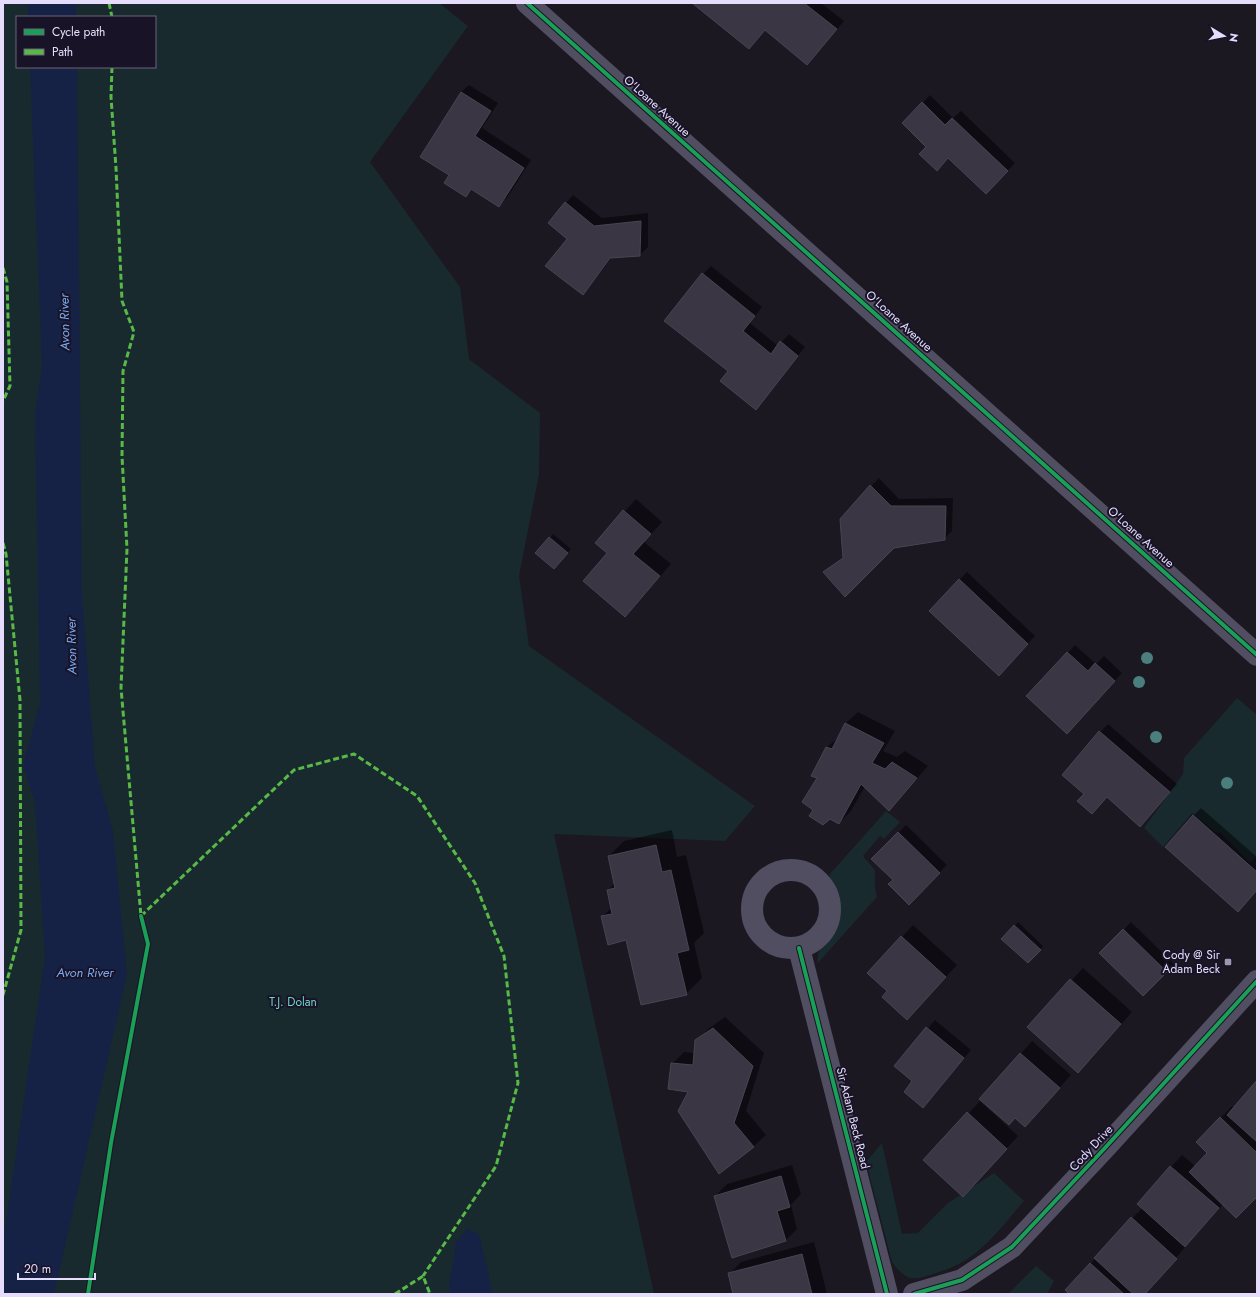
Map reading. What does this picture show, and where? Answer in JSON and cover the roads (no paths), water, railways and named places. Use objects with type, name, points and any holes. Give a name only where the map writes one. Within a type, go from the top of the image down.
[{"type":"street","name":"O'Loane Avenue","points":[[527,3],[1257,655]]},
{"type":"street","name":"Sir Adam Beck Road","points":[[799,948],[887,1294]]},
{"type":"street","name":"Cody Drive","points":[[914,1294],[962,1280],[1012,1247],[1104,1149],[1257,981]]},
{"type":"water","points":[[28,3],[76,3],[76,16],[28,16]]},
{"type":"water","name":"Avon River","points":[[30,68],[77,68],[82,594],[95,767],[113,831],[127,975],[54,1294],[3,1294],[3,1241],[45,957],[35,803],[23,765],[40,703],[35,412],[42,366]]},
{"type":"water","points":[[467,1229],[479,1234],[493,1294],[450,1294],[449,1287],[456,1242]]},
{"type":"place","name":"Cody @ Sir Adam Beck","points":[[1228,962]]},
{"type":"park label","name":"T.J. Dolan","points":[[293,1002]]}]
